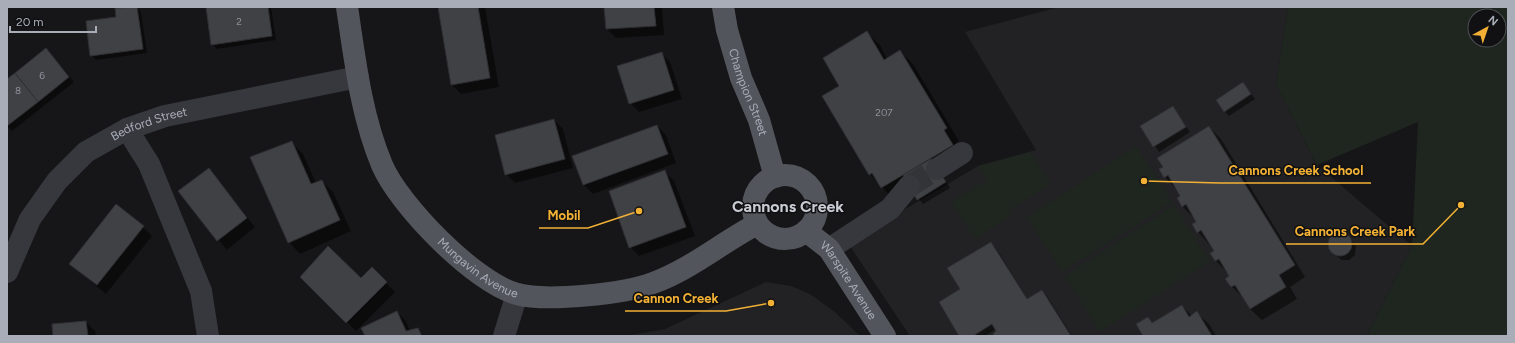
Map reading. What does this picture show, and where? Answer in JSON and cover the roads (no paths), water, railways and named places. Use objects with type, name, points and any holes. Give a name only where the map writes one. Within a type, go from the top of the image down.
[{"type":"main road","name":"Mungavin Avenue","points":[[347,7],[358,76],[369,126],[382,166],[399,195],[421,222],[454,253],[490,282],[517,294],[556,298],[622,290],[652,284],[695,263],[739,233],[757,224]]},
{"type":"main road","name":"Champion Street","points":[[723,7],[727,30],[741,78],[759,120],[775,177]]},
{"type":"main road","points":[[785,175],[794,177],[804,182],[812,190],[816,201],[816,212],[813,222],[806,231],[797,237],[786,239],[775,238],[766,233],[757,224],[752,207],[754,197],[762,185],[775,177],[785,175]]},
{"type":"main road","name":"Warspite Avenue","points":[[806,231],[829,249],[885,336]]},
{"type":"street","name":"Bedford Street","points":[[7,272],[30,218],[58,181],[86,152],[127,129],[164,116],[358,76]]},
{"type":"street","points":[[127,129],[149,164],[201,291],[208,336]]},
{"type":"street","points":[[937,169],[962,153]]},
{"type":"street","points":[[829,249],[890,208],[909,186]]},
{"type":"street","points":[[504,336],[517,294]]},
{"type":"tunnel","points":[[909,186],[937,169]]},
{"type":"place","name":"Cannons Creek School","points":[[1144,181]]},
{"type":"place","name":"Cannons Creek Park","points":[[1461,205]]},
{"type":"place","name":"Mobil","points":[[639,211]]},
{"type":"place","name":"Cannon Creek","points":[[771,303]]},
{"type":"district","name":"Cannons Creek","points":[[788,206]]}]
